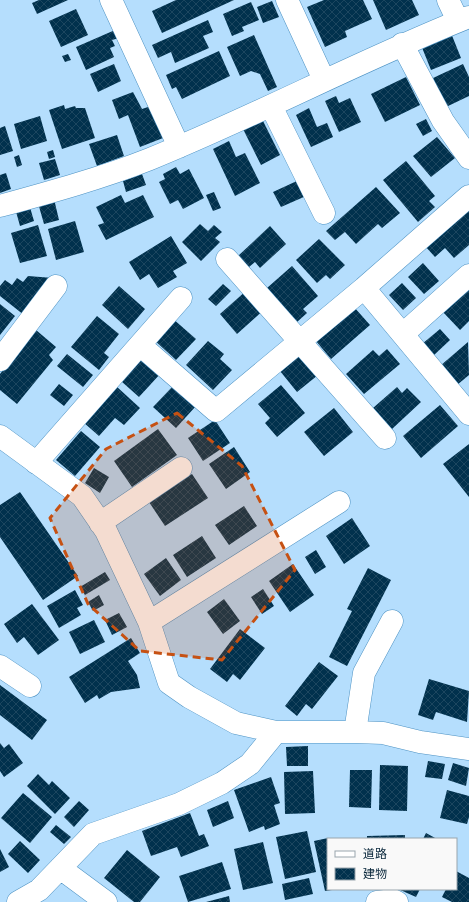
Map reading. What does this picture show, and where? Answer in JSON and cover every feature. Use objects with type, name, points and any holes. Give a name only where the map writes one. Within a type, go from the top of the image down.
[{"type":"street","points":[[111,0],[179,146]]},
{"type":"street","points":[[287,0],[324,80]]},
{"type":"street","points":[[0,206],[116,172],[271,106],[402,44],[464,19],[448,0]]},
{"type":"street","points":[[402,44],[442,121],[469,158]]},
{"type":"street","points":[[271,106],[324,213]]},
{"type":"street","points":[[140,345],[216,411],[364,288],[469,196]]},
{"type":"street","points":[[227,259],[384,438]]},
{"type":"street","points":[[403,334],[469,275]]},
{"type":"street","points":[[0,360],[56,286]]},
{"type":"street","points":[[364,288],[469,414]]},
{"type":"street","points":[[36,463],[182,298]]},
{"type":"street","points":[[0,436],[82,496],[106,532],[149,622],[169,683],[236,723],[276,732],[383,733],[420,742],[469,749]]},
{"type":"street","points":[[100,523],[181,468]]},
{"type":"street","points":[[149,622],[339,502]]},
{"type":"street","points":[[355,732],[364,673],[392,621]]},
{"type":"street","points":[[0,666],[30,686]]},
{"type":"street","points":[[18,902],[34,896],[93,834],[179,804],[222,783],[250,764],[276,732]]},
{"type":"street","points":[[60,868],[106,902]]},
{"type":"highlighted area","points":[[177,413],[242,466],[295,570],[222,660],[140,651],[88,604],[50,518],[106,449]]},
{"type":"building","points":[[39,0],[68,0],[37,14],[32,3]]},
{"type":"building","points":[[176,0],[234,0],[162,33],[152,11]]},
{"type":"building","points":[[324,0],[363,0],[372,19],[345,31],[347,37],[325,47],[307,7]]},
{"type":"building","points":[[373,0],[412,0],[419,15],[386,30]]},
{"type":"building","points":[[272,1],[279,17],[263,23],[257,7]]},
{"type":"building","points":[[251,2],[259,20],[242,27],[244,31],[232,36],[223,14]]},
{"type":"building","points":[[76,9],[88,35],[61,47],[49,21]]},
{"type":"building","points":[[208,20],[213,32],[203,36],[209,48],[175,63],[171,52],[158,58],[152,45]]},
{"type":"building","points":[[115,30],[119,38],[112,40],[115,46],[110,48],[114,57],[86,70],[76,47]]},
{"type":"building","points":[[451,33],[461,58],[431,70],[421,45]]},
{"type":"building","points":[[254,35],[277,87],[268,91],[260,74],[251,71],[240,76],[227,47]]},
{"type":"building","points":[[219,51],[230,76],[182,99],[176,87],[172,89],[166,75]]},
{"type":"building","points":[[68,54],[71,60],[65,62],[62,56]]},
{"type":"building","points":[[114,64],[121,81],[98,92],[90,74]]},
{"type":"building","points":[[463,64],[469,77],[469,96],[446,107],[433,78]]},
{"type":"building","points":[[406,77],[420,105],[385,122],[371,94]]},
{"type":"building","points":[[133,92],[142,109],[151,106],[163,138],[140,147],[128,115],[119,119],[112,100]]},
{"type":"building","points":[[336,96],[339,103],[350,98],[361,122],[339,132],[325,101]]},
{"type":"building","points":[[64,105],[65,109],[75,106],[76,108],[85,108],[95,138],[62,149],[49,110]]},
{"type":"building","points":[[309,108],[317,127],[327,123],[333,137],[311,147],[296,115]]},
{"type":"building","points":[[40,116],[47,141],[21,149],[14,124]]},
{"type":"building","points":[[262,119],[280,155],[261,165],[243,129]]},
{"type":"building","points":[[426,119],[432,131],[423,136],[416,124]]},
{"type":"building","points":[[5,126],[13,151],[0,155],[0,128]]},
{"type":"building","points":[[117,135],[124,156],[97,166],[89,144]]},
{"type":"building","points":[[437,137],[455,158],[431,177],[413,156]]},
{"type":"building","points":[[229,141],[236,157],[245,153],[260,183],[235,196],[213,149]]},
{"type":"building","points":[[53,150],[55,157],[49,159],[47,152]]},
{"type":"building","points":[[19,155],[22,165],[17,167],[14,157]]},
{"type":"building","points":[[55,159],[60,175],[44,180],[39,163]]},
{"type":"building","points":[[406,161],[435,196],[429,201],[435,207],[418,222],[383,180]]},
{"type":"building","points":[[176,167],[180,174],[189,169],[204,198],[183,209],[178,200],[170,204],[159,182],[165,179],[163,174]]},
{"type":"building","points":[[6,173],[11,189],[0,193],[0,175]]},
{"type":"building","points":[[142,174],[146,185],[126,192],[123,181]]},
{"type":"building","points":[[299,180],[306,196],[281,207],[273,192]]},
{"type":"building","points":[[376,187],[400,213],[382,228],[378,224],[356,244],[345,232],[335,240],[326,231]]},
{"type":"building","points":[[214,192],[221,208],[213,211],[206,195]]},
{"type":"building","points":[[121,195],[125,203],[143,195],[154,217],[106,240],[98,225],[104,223],[96,207]]},
{"type":"building","points":[[54,199],[59,220],[44,224],[38,203]]},
{"type":"building","points":[[29,204],[34,221],[20,226],[15,208]]},
{"type":"building","points":[[469,209],[469,245],[454,258],[445,248],[435,257],[425,246]]},
{"type":"building","points":[[75,221],[84,252],[56,260],[48,229]]},
{"type":"building","points":[[200,224],[208,231],[214,225],[222,232],[215,238],[220,242],[201,261],[182,242]]},
{"type":"building","points":[[38,225],[47,256],[20,263],[11,233]]},
{"type":"building","points":[[270,226],[286,244],[260,268],[255,262],[249,267],[238,256]]},
{"type":"building","points":[[171,236],[187,263],[173,271],[177,277],[158,288],[149,274],[140,280],[129,262]]},
{"type":"building","points":[[319,239],[345,265],[330,279],[326,275],[317,283],[296,260]]},
{"type":"building","points":[[423,263],[439,281],[424,294],[408,277]]},
{"type":"building","points":[[292,266],[318,296],[303,309],[307,313],[297,322],[267,288]]},
{"type":"building","points":[[28,276],[53,278],[24,315],[0,296],[0,286],[5,280],[12,285],[17,278],[23,282]]},
{"type":"building","points":[[402,283],[416,298],[403,310],[389,295]]},
{"type":"building","points":[[223,284],[231,291],[216,306],[208,299]]},
{"type":"building","points":[[119,286],[145,309],[128,329],[102,305]]},
{"type":"building","points":[[469,287],[469,321],[460,330],[442,311]]},
{"type":"building","points":[[247,290],[265,309],[237,334],[220,314]]},
{"type":"building","points":[[0,304],[15,316],[0,335]]},
{"type":"building","points":[[354,307],[370,325],[331,359],[316,341]]},
{"type":"building","points":[[97,316],[119,334],[104,353],[109,357],[99,370],[71,347]]},
{"type":"building","points":[[172,318],[196,339],[176,360],[153,339]]},
{"type":"building","points":[[440,329],[450,340],[433,356],[422,344]]},
{"type":"building","points":[[36,330],[56,347],[49,355],[53,360],[17,404],[0,390],[0,374]]},
{"type":"building","points":[[208,341],[224,354],[220,359],[232,370],[213,390],[186,365]]},
{"type":"building","points":[[468,342],[469,375],[457,385],[440,366]]},
{"type":"building","points":[[387,349],[400,364],[364,394],[346,374],[373,350],[379,356]]},
{"type":"building","points":[[67,354],[93,375],[83,387],[57,366]]},
{"type":"building","points":[[300,354],[318,375],[297,392],[280,371]]},
{"type":"building","points":[[143,356],[161,373],[139,397],[121,381]]},
{"type":"building","points":[[59,384],[73,395],[64,406],[50,395]]},
{"type":"building","points":[[174,385],[196,406],[176,428],[153,407]]},
{"type":"building","points":[[281,385],[305,413],[277,437],[265,423],[270,418],[258,404]]},
{"type":"building","points":[[116,386],[140,408],[124,425],[115,418],[99,436],[83,422]]},
{"type":"building","points":[[397,387],[402,393],[407,388],[421,402],[392,429],[373,408]]},
{"type":"building","points":[[440,405],[458,426],[421,458],[403,436]]},
{"type":"building","points":[[334,408],[353,432],[324,456],[304,432]]},
{"type":"building","points":[[215,420],[230,443],[203,461],[188,438]]},
{"type":"building","points":[[158,429],[177,455],[132,487],[114,461]]},
{"type":"building","points":[[81,431],[100,447],[75,476],[56,460]]},
{"type":"building","points":[[469,444],[469,497],[443,464]]},
{"type":"building","points":[[234,447],[250,472],[226,489],[209,464]]},
{"type":"building","points":[[94,468],[109,477],[100,493],[85,483]]},
{"type":"building","points":[[192,474],[208,498],[165,526],[149,502]]},
{"type":"building","points":[[20,492],[78,576],[43,600],[0,537],[0,505]]},
{"type":"building","points":[[244,506],[257,526],[229,545],[215,525]]},
{"type":"building","points":[[352,518],[370,546],[344,564],[326,536]]},
{"type":"building","points":[[202,536],[216,558],[187,577],[173,555]]},
{"type":"building","points":[[316,550],[326,567],[315,574],[305,557]]},
{"type":"building","points":[[166,558],[181,580],[160,596],[144,574]]},
{"type":"building","points":[[293,564],[314,595],[290,612],[269,581]]},
{"type":"building","points":[[368,568],[391,580],[347,666],[329,657],[352,611],[347,609]]},
{"type":"building","points":[[105,572],[110,580],[85,595],[80,587]]},
{"type":"building","points":[[263,589],[274,606],[262,614],[251,597]]},
{"type":"building","points":[[75,590],[83,605],[77,608],[81,615],[59,628],[47,606]]},
{"type":"building","points":[[99,595],[104,605],[93,611],[88,602]]},
{"type":"building","points":[[224,599],[240,621],[223,634],[207,612]]},
{"type":"building","points":[[32,604],[59,640],[38,655],[24,637],[17,643],[4,624]]},
{"type":"building","points":[[119,613],[127,627],[112,635],[105,620]]},
{"type":"building","points":[[94,620],[105,642],[80,654],[69,632]]},
{"type":"building","points":[[240,629],[265,648],[240,680],[233,674],[227,682],[210,669]]},
{"type":"building","points":[[131,638],[140,653],[128,661],[137,675],[140,688],[111,692],[99,699],[97,695],[85,703],[69,677]]},
{"type":"building","points":[[319,662],[338,676],[312,709],[306,704],[297,716],[285,706]]},
{"type":"building","points":[[429,679],[469,691],[467,722],[436,712],[433,720],[418,715]]},
{"type":"building","points":[[0,685],[47,720],[32,740],[0,715]]},
{"type":"building","points":[[0,743],[4,748],[9,744],[23,763],[4,777],[0,771]]},
{"type":"building","points":[[308,746],[308,766],[287,766],[286,747]]},
{"type":"building","points":[[428,761],[445,764],[442,779],[425,777]]},
{"type":"building","points":[[453,763],[469,768],[466,786],[448,780]]},
{"type":"building","points":[[380,765],[408,766],[407,811],[379,810]]},
{"type":"building","points":[[350,770],[372,770],[371,808],[349,807]]},
{"type":"building","points":[[313,771],[315,813],[285,814],[284,772]]},
{"type":"building","points":[[38,774],[49,785],[52,781],[70,798],[55,814],[27,786]]},
{"type":"building","points":[[271,777],[280,803],[274,805],[280,824],[265,830],[264,826],[249,832],[234,790]]},
{"type":"building","points":[[447,790],[469,796],[469,817],[467,824],[440,818]]},
{"type":"building","points":[[23,793],[52,817],[30,843],[1,818]]},
{"type":"building","points":[[79,801],[89,810],[74,827],[64,817]]},
{"type":"building","points":[[228,801],[234,818],[213,827],[207,810]]},
{"type":"building","points":[[190,813],[199,836],[204,834],[209,846],[181,857],[177,847],[151,856],[142,831]]},
{"type":"building","points":[[56,825],[71,837],[64,844],[50,832]]},
{"type":"building","points":[[307,831],[316,872],[285,879],[276,837]]},
{"type":"building","points":[[426,833],[435,838],[424,838]]},
{"type":"building","points":[[405,835],[405,838],[367,838],[367,836]]},
{"type":"building","points":[[327,838],[327,890],[332,890],[325,891],[314,841]]},
{"type":"building","points":[[20,841],[40,860],[28,873],[8,854]]},
{"type":"building","points":[[263,842],[273,883],[243,890],[234,849]]},
{"type":"building","points":[[0,849],[9,867],[0,872]]},
{"type":"building","points":[[127,850],[160,877],[140,902],[134,902],[104,878]]},
{"type":"building","points":[[222,862],[231,889],[188,902],[179,876]]},
{"type":"building","points":[[457,872],[469,878],[469,902],[452,902],[442,897],[446,890],[457,890]]},
{"type":"building","points":[[309,878],[313,894],[285,900],[282,884]]},
{"type":"building","points":[[400,890],[420,890],[416,897]]},
{"type":"building","points":[[229,896],[230,902],[206,902]]}]
